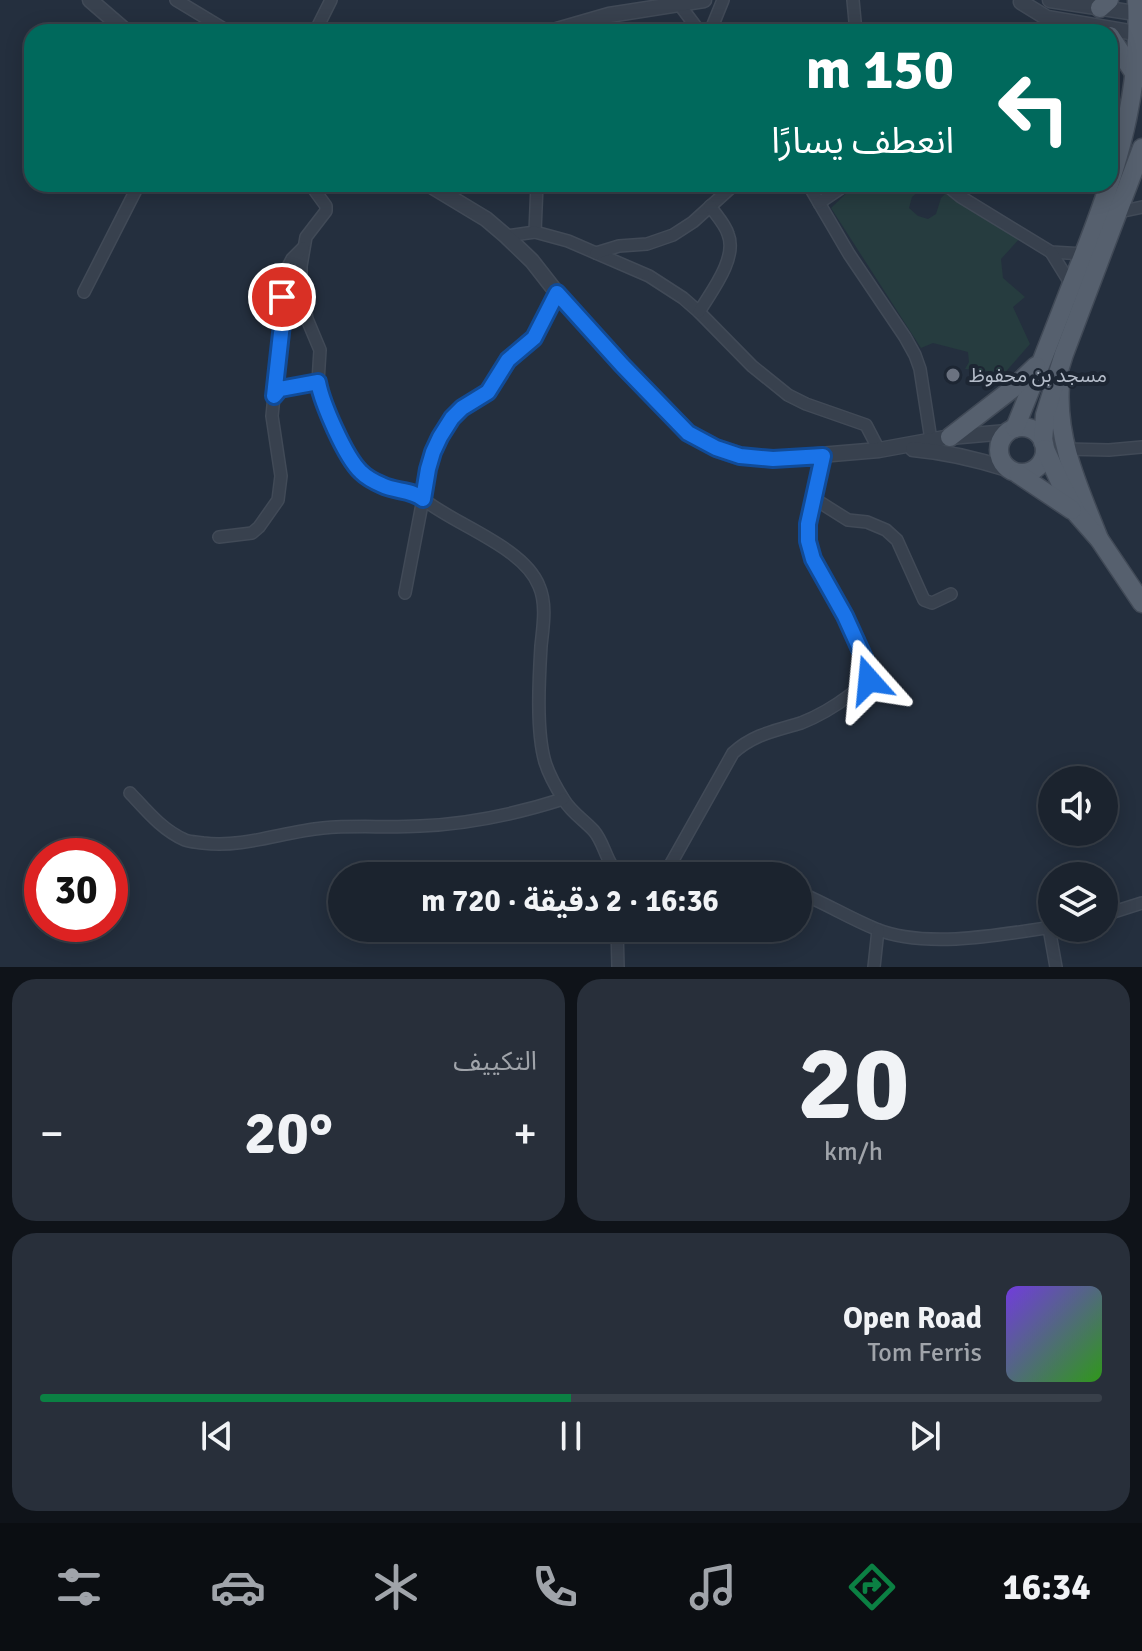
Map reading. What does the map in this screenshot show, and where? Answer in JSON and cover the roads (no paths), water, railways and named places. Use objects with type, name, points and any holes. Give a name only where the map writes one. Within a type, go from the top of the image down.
[{"type":"main road","points":[[1118,166],[1128,137],[1138,79],[1140,19]]},
{"type":"main road","points":[[1118,43],[1138,79]]},
{"type":"main road","points":[[1013,472],[1034,470],[1040,465],[1045,415],[1064,354],[1142,148]]},
{"type":"main road","points":[[1011,430],[1044,359],[1108,192]]},
{"type":"main road","points":[[1064,354],[1059,419],[1065,449],[1099,539]]},
{"type":"main road","points":[[950,437],[1012,389],[1044,359]]},
{"type":"main road","points":[[1077,514],[1002,463],[998,446],[1001,438],[1011,430],[1023,427],[1039,434],[1077,514],[1099,539],[1142,603]]},
{"type":"street","points":[[90,0],[118,24]]},
{"type":"street","points":[[176,0],[216,24]]},
{"type":"street","points":[[319,24],[331,0]]},
{"type":"street","points":[[578,24],[652,3],[679,4],[704,0]]},
{"type":"street","points":[[713,24],[723,0]]},
{"type":"street","points":[[853,0],[855,24]]},
{"type":"street","points":[[1014,1],[1050,0],[1106,21]]},
{"type":"street","points":[[1014,1],[1047,18],[1140,19]]},
{"type":"street","points":[[679,4],[694,24]]},
{"type":"street","points":[[84,292],[135,192]]},
{"type":"street","points":[[316,192],[326,211],[306,237],[301,281],[307,319],[320,350],[318,382],[321,399],[361,472],[393,490],[412,492],[433,508],[499,545],[532,573],[539,584],[544,614],[540,677],[542,747],[546,763],[563,799],[596,833],[610,862]]},
{"type":"street","points":[[441,192],[486,219],[506,236],[688,433],[716,448],[740,456],[773,459],[823,456],[1011,430]]},
{"type":"street","points":[[535,232],[537,192]]},
{"type":"street","points":[[596,253],[619,246],[647,244],[673,235],[693,222],[726,192]]},
{"type":"street","points":[[813,192],[915,355],[931,440]]},
{"type":"street","points":[[819,203],[835,192]]},
{"type":"street","points":[[955,192],[1051,252],[1072,286]]},
{"type":"street","points":[[699,312],[724,270],[729,252],[727,230],[710,206]]},
{"type":"street","points":[[1119,212],[1142,207]]},
{"type":"street","points":[[506,236],[535,232],[568,241],[649,276],[683,298],[752,366],[788,395],[866,425],[879,450]]},
{"type":"street","points":[[219,537],[252,533],[278,500],[281,476],[272,416],[284,306],[279,289],[292,259],[304,248]]},
{"type":"street","points":[[1051,252],[1084,254]]},
{"type":"street","points":[[405,593],[428,469],[440,437],[452,418],[488,392],[508,360],[534,338],[557,293]]},
{"type":"street","points":[[274,396],[280,389],[318,382]]},
{"type":"street","points":[[1065,449],[1142,447]]},
{"type":"street","points":[[897,448],[940,451],[1013,472]]},
{"type":"street","points":[[672,862],[733,753],[742,745],[775,729],[830,710],[869,680],[869,669],[845,616],[813,559],[808,541],[808,524],[823,456]]},
{"type":"street","points":[[813,498],[848,520],[867,522],[886,530],[897,540],[924,600],[932,603],[951,594]]},
{"type":"street","points":[[130,793],[164,828],[187,841],[233,845],[326,828],[464,823],[520,813],[563,799]]},
{"type":"street","points":[[812,898],[878,930],[912,937],[945,939],[1038,928]]},
{"type":"street","points":[[1118,911],[1142,903]]},
{"type":"street","points":[[874,967],[878,930]]},
{"type":"street","points":[[617,942],[618,967]]},
{"type":"street","points":[[1053,942],[1056,967]]},
{"type":"place","name":"مسجد بن محفوظ","points":[[953,375]]}]
